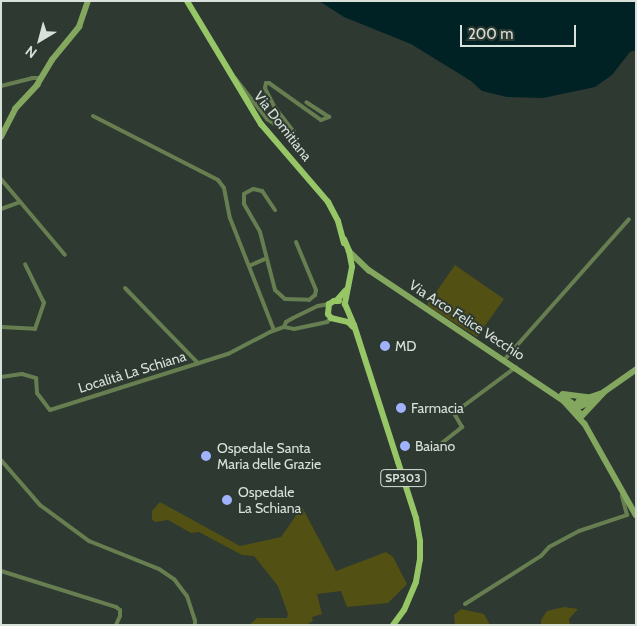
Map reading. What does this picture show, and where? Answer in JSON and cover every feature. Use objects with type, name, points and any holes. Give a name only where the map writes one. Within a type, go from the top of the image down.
[{"type":"main road","name":"Via Domitiana","points":[[187,1],[261,124],[328,202],[349,251],[351,264],[346,305]]},
{"type":"main road","name":"Via Domitiana","points":[[337,300],[346,290],[351,264],[344,239]]},
{"type":"main road","points":[[337,300],[346,305],[355,330],[348,322],[331,318],[327,309],[329,304],[337,300]]},
{"type":"main road","points":[[341,319],[346,305]]},
{"type":"main road","name":"SP303","points":[[355,330],[416,518],[420,541],[420,559],[416,582],[409,600],[393,625]]},
{"type":"street","points":[[1,137],[15,109],[37,85],[40,78],[82,22],[88,1]]},
{"type":"street","points":[[231,76],[239,80],[267,119],[292,135],[294,132],[275,108],[265,88],[266,83],[269,83],[321,120],[329,116],[306,102]]},
{"type":"street","points":[[1,86],[32,78],[40,78]]},
{"type":"street","points":[[93,116],[218,180],[224,188],[230,218],[274,330]]},
{"type":"street","points":[[1,180],[65,255]]},
{"type":"street","points":[[275,210],[262,191],[253,189],[244,194],[244,204],[260,232],[271,282],[278,295],[285,299],[312,298],[316,290],[296,242]]},
{"type":"street","points":[[1,209],[20,202]]},
{"type":"street","points":[[504,360],[629,219]]},
{"type":"street","points":[[249,266],[265,259]]},
{"type":"street","points":[[1,327],[35,329],[44,303],[25,264]]},
{"type":"street","points":[[351,264],[358,268],[369,270]]},
{"type":"street","name":"Via Arco Felice Vecchio","points":[[351,264],[369,270],[552,391]]},
{"type":"street","points":[[125,288],[198,363]]},
{"type":"street","name":"Località La Schiana","points":[[284,327],[286,322],[293,318],[318,306],[329,304]]},
{"type":"street","name":"Località La Schiana","points":[[1,377],[22,374],[36,378],[38,393],[50,410],[232,352],[274,330],[327,322],[331,318]]},
{"type":"street","points":[[438,446],[462,426],[454,412],[516,368]]},
{"type":"street","points":[[582,416],[589,402],[636,370]]},
{"type":"street","points":[[552,391],[589,402]]},
{"type":"street","points":[[552,391],[576,409],[636,515]]},
{"type":"street","points":[[576,409],[598,398],[604,392]]},
{"type":"street","points":[[559,393],[582,416],[584,424]]},
{"type":"street","points":[[1,460],[40,506],[89,541],[159,568],[174,579],[187,596],[196,620],[195,625]]},
{"type":"street","points":[[465,604],[541,556],[548,547],[579,531],[627,515],[622,496],[623,492]]},
{"type":"street","points":[[1,571],[116,607],[120,610],[120,616],[116,625]]},
{"type":"shaded area","points":[[455,265],[504,299],[477,337],[427,305]]},
{"type":"shaded area","points":[[160,502],[240,546],[281,537],[302,507],[336,571],[386,552],[393,557],[407,584],[388,603],[347,607],[341,591],[317,594],[322,614],[312,617],[313,621],[306,625],[249,625],[257,618],[287,618],[288,614],[278,586],[254,556],[242,555],[199,532],[191,533],[168,520],[155,522],[152,519],[152,511]]},
{"type":"shaded area","points":[[564,607],[578,609],[569,619],[570,625],[541,625],[541,620],[547,611]]},
{"type":"shaded area","points":[[461,609],[484,614],[490,625],[455,625],[454,615]]},
{"type":"water","points":[[319,1],[636,1],[636,50],[630,52],[612,75],[595,87],[543,98],[507,97],[482,91],[471,81],[411,44],[344,17]]},
{"type":"place","name":"MD","points":[[385,346]]},
{"type":"place","name":"Farmacia","points":[[401,408]]},
{"type":"place","name":"Baiano","points":[[405,446]]},
{"type":"place","name":"Ospedale Santa Maria delle Grazie","points":[[206,456]]},
{"type":"place","name":"Ospedale La Schiana","points":[[227,500]]}]
